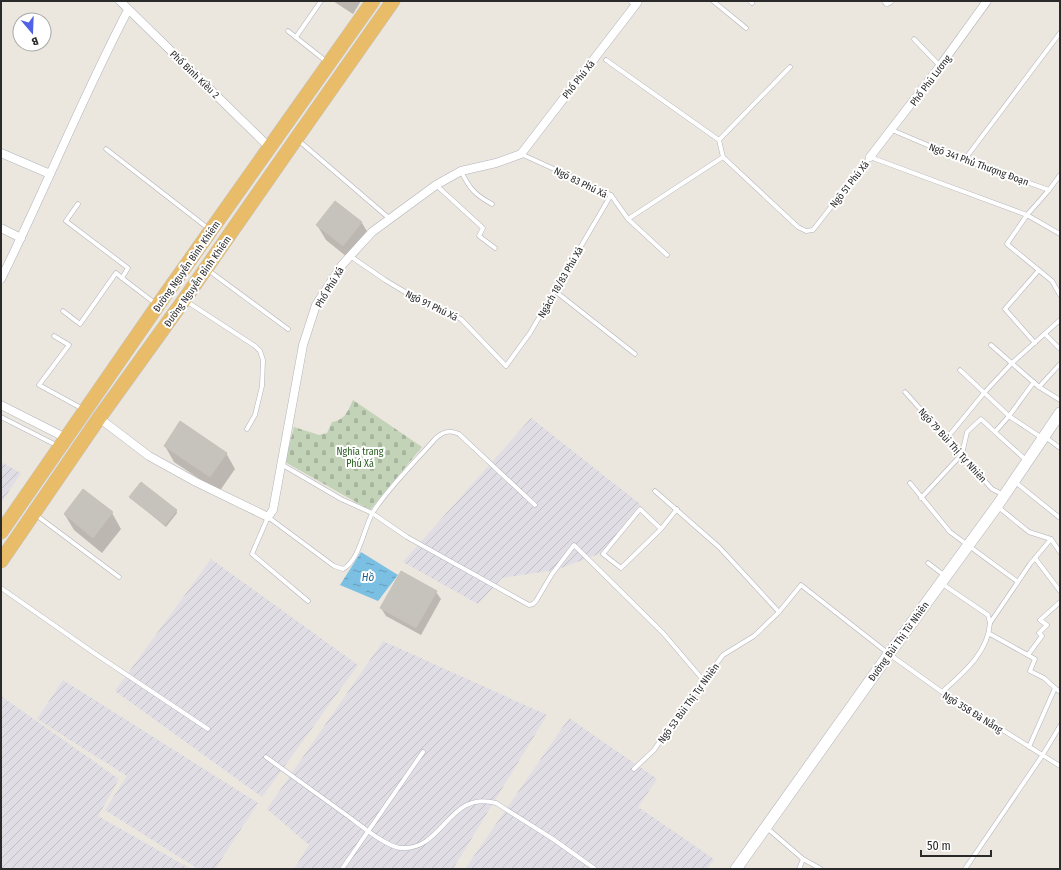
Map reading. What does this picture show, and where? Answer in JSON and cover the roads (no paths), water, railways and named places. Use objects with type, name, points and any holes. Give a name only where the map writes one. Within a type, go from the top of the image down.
[{"type":"highway","name":"Đường Nguyễn Bình Khiêm","points":[[1,532],[158,305],[373,1]]},
{"type":"highway","name":"Đường Nguyễn Bỉnh Khiêm","points":[[1,561],[99,418],[206,269],[393,1]]},
{"type":"highway","points":[[85,411],[99,418]]},
{"type":"street","name":"Phố Phú Lương","points":[[870,157],[892,130],[988,1]]},
{"type":"street","name":"Phố Phú Xá","points":[[268,517],[272,510],[303,345],[316,305],[342,265],[372,232],[436,185],[461,171],[496,163],[521,154],[637,2]]},
{"type":"street","name":"Phố Bình Kiều 2","points":[[125,4],[270,147]]},
{"type":"street","points":[[1,279],[111,43],[125,4]]},
{"type":"street","points":[[1,153],[50,174]]},
{"type":"street","points":[[1,228],[21,238]]},
{"type":"street","points":[[1,405],[63,443]]},
{"type":"street","name":"Đường Bùi Thị Từ Nhiên","points":[[736,869],[968,544],[997,506],[1060,414]]},
{"type":"street","points":[[99,418],[149,456],[196,482],[268,517]]},
{"type":"lane","points":[[296,37],[321,1]]},
{"type":"lane","points":[[713,1],[746,28]]},
{"type":"lane","points":[[288,31],[328,64]]},
{"type":"lane","points":[[965,159],[1060,33]]},
{"type":"lane","points":[[914,39],[940,66]]},
{"type":"lane","points":[[606,60],[719,140],[723,158],[628,220]]},
{"type":"lane","points":[[719,140],[790,67]]},
{"type":"lane","name":"Ngõ 341 Phủ Thượng Đoạn","points":[[892,130],[946,153],[1049,190]]},
{"type":"lane","points":[[296,139],[390,218]]},
{"type":"lane","points":[[106,149],[211,230]]},
{"type":"lane","name":"Ngõ 83 Phú Xá","points":[[521,154],[611,195],[628,220],[667,255]]},
{"type":"lane","name":"Ngõ 51 Phú Xá","points":[[723,158],[798,227],[806,231],[813,230],[870,157],[1027,215],[1060,234]]},
{"type":"lane","points":[[461,171],[468,186],[492,204]]},
{"type":"lane","points":[[1060,175],[1027,215],[1007,244],[1052,281],[1060,295]]},
{"type":"lane","points":[[436,185],[483,228],[479,236],[495,248]]},
{"type":"lane","name":"Ngách 18/83 Phú Xá","points":[[506,366],[530,333],[611,195]]},
{"type":"lane","points":[[78,204],[66,221],[128,268],[122,278]]},
{"type":"lane","name":"Ngõ 91 Phú Xá","points":[[350,256],[410,295],[461,319],[506,366]]},
{"type":"lane","points":[[206,269],[288,329]]},
{"type":"lane","points":[[1035,343],[1005,309],[1039,270]]},
{"type":"lane","points":[[63,311],[80,324],[116,273],[158,305]]},
{"type":"lane","points":[[555,291],[635,354]]},
{"type":"lane","points":[[184,300],[255,346],[260,351],[263,360],[262,386],[255,415],[247,428]]},
{"type":"lane","points":[[947,438],[984,392],[1012,363],[1060,320]]},
{"type":"lane","points":[[1045,334],[1060,349]]},
{"type":"lane","points":[[54,336],[69,345],[38,385],[85,411]]},
{"type":"lane","points":[[991,345],[1039,387],[1060,400]]},
{"type":"lane","points":[[1039,387],[1060,364]]},
{"type":"lane","points":[[960,370],[1009,416],[1042,438],[1044,436],[1060,448]]},
{"type":"lane","points":[[995,432],[1034,382]]},
{"type":"lane","name":"Ngõ 79 Bùi Thị Tự Nhiên","points":[[905,392],[992,489],[1004,495]]},
{"type":"lane","points":[[1,417],[63,443]]},
{"type":"lane","points":[[921,498],[962,454],[967,432],[981,419],[1027,461]]},
{"type":"lane","points":[[308,601],[252,554],[268,517],[334,566],[343,568],[350,563],[362,541],[372,513],[435,439],[446,432],[453,431],[459,434],[535,505]]},
{"type":"lane","points":[[281,464],[341,499],[372,513],[406,537],[529,605],[536,601],[552,574],[574,546],[663,633],[704,681]]},
{"type":"lane","points":[[1014,481],[1060,518]]},
{"type":"lane","points":[[910,483],[950,532],[1018,582]]},
{"type":"lane","points":[[655,491],[719,547],[779,612]]},
{"type":"lane","points":[[997,506],[1029,532],[1051,539],[1060,552]]},
{"type":"lane","points":[[661,528],[640,509],[603,554],[621,568],[661,528],[677,509]]},
{"type":"lane","points":[[34,514],[119,577]]},
{"type":"lane","points":[[990,623],[1035,558],[1051,539]]},
{"type":"lane","points":[[1035,558],[1060,591]]},
{"type":"lane","points":[[928,563],[943,580],[988,615],[990,623],[990,634],[975,660],[963,674],[942,692]]},
{"type":"lane","name":"Ngõ 53 Bùi Thị Tự Nhiên","points":[[634,770],[654,750],[685,705],[724,655],[754,636],[779,612],[801,585],[889,654]]},
{"type":"lane","points":[[1,588],[94,653],[208,729]]},
{"type":"lane","points":[[1028,655],[1042,636],[1039,633],[1046,625],[1040,620],[1060,602]]},
{"type":"lane","points":[[990,634],[1035,659],[1030,671],[1044,678],[1060,692]]},
{"type":"lane","name":"Ngõ 358 Đà Nẵng","points":[[889,654],[942,692],[1060,766]]},
{"type":"lane","points":[[1029,747],[1055,688]]},
{"type":"lane","points":[[965,869],[1042,756],[1060,726]]},
{"type":"lane","points":[[342,869],[423,752]]},
{"type":"lane","points":[[266,757],[386,843],[398,848],[412,847],[428,840],[464,805],[474,801],[486,800],[496,803],[553,839],[595,869]]},
{"type":"lane","points":[[766,827],[804,859],[821,869]]},
{"type":"lane","points":[[799,869],[804,859]]},
{"type":"water","name":"Hồ","points":[[361,552],[398,575],[378,601],[340,585]]},
{"type":"park label","name":"Nghĩa trang Phú Xá","points":[[360,456]]}]
